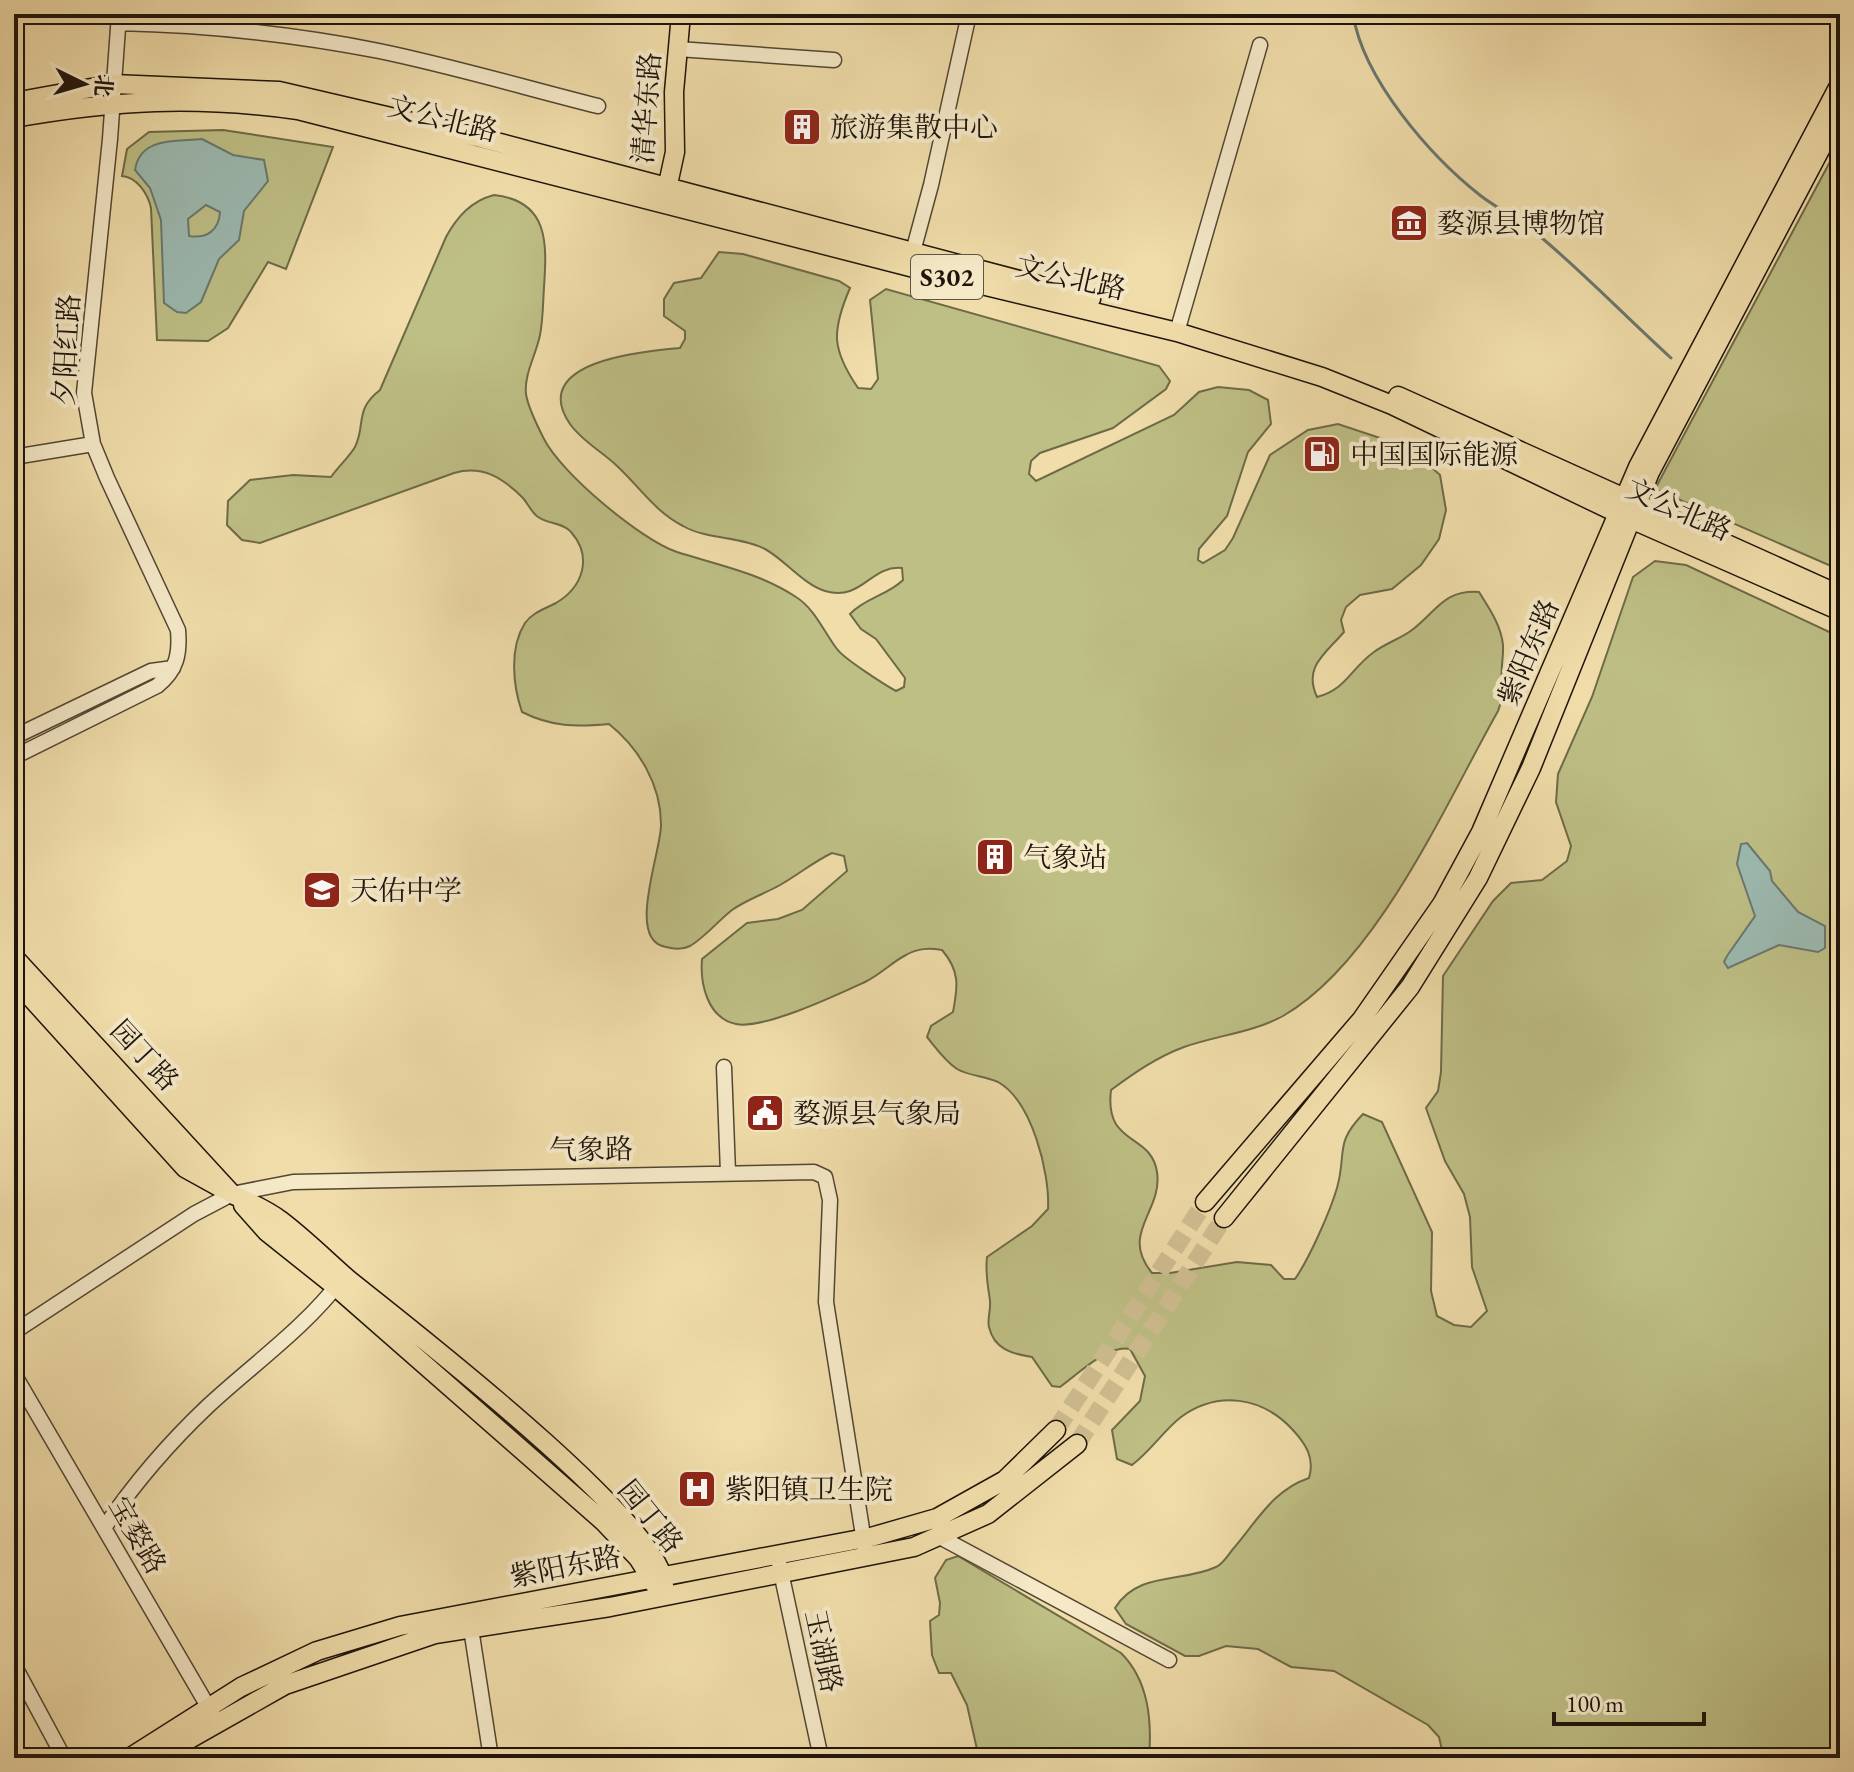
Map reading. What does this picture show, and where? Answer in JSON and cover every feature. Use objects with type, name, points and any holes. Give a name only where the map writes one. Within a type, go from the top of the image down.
[{"type":"main road","name":"清华东路","points":[[666,196],[675,152],[674,92],[681,14]]},
{"type":"main road","name":"紫阳东路","points":[[1205,1202],[1362,1019],[1442,904],[1481,832],[1627,509],[1840,84]]},
{"type":"main road","name":"文公北路","points":[[14,102],[112,93],[279,91],[666,196],[1318,364],[1439,413],[1627,509],[1840,611]]},
{"type":"main road","name":"文公北路","points":[[14,118],[112,93]]},
{"type":"main road","name":"紫阳东路","points":[[1224,1218],[1410,987],[1478,878],[1531,768],[1627,509],[1650,472],[1840,112]]},
{"type":"main road","name":"文公北路","points":[[1627,509],[1840,595]]},
{"type":"main road","name":"园丁路","points":[[14,957],[232,1194]]},
{"type":"main road","name":"园丁路","points":[[14,979],[185,1168],[278,1218],[340,1281],[493,1397],[619,1513],[642,1540],[663,1597]]},
{"type":"main road","name":"紫阳东路","points":[[865,1548],[937,1518],[1005,1480],[1056,1430]]},
{"type":"main road","name":"紫阳东路","points":[[129,1758],[213,1715],[285,1685],[470,1621],[657,1578],[779,1564],[865,1548],[914,1547],[988,1514],[1077,1444]]},
{"type":"main road","name":"紫阳东路","points":[[470,1621],[663,1597],[779,1564]]},
{"type":"main road","name":"紫阳东路","points":[[156,1758],[213,1715]]},
{"type":"street","points":[[910,259],[934,172],[969,14]]},
{"type":"street","points":[[119,18],[306,39],[382,52],[598,106]]},
{"type":"street","name":"夕阳红路","points":[[119,18],[84,393],[93,444],[178,630],[180,650],[173,668]]},
{"type":"street","points":[[1179,327],[1260,45]]},
{"type":"street","points":[[678,49],[834,60]]},
{"type":"street","points":[[14,457],[93,444]]},
{"type":"street","points":[[14,737],[151,671],[173,668]]},
{"type":"street","points":[[14,757],[157,686],[173,668]]},
{"type":"street","points":[[724,1067],[728,1173]]},
{"type":"street","name":"气象路","points":[[14,1332],[194,1214],[232,1194],[293,1182],[814,1172],[825,1177],[830,1200],[826,1302],[865,1548]]},
{"type":"street","points":[[104,1528],[123,1500],[209,1406],[242,1380],[340,1281]]},
{"type":"street","name":"宝婺路","points":[[14,1374],[213,1715]]},
{"type":"street","points":[[938,1536],[1169,1660]]},
{"type":"street","name":"玉湖路","points":[[779,1564],[821,1758]]},
{"type":"street","points":[[470,1621],[491,1758]]},
{"type":"street","points":[[14,1665],[64,1758]]},
{"type":"green space","points":[[223,130],[333,147],[286,269],[268,262],[228,328],[208,341],[157,340],[151,208],[141,187],[132,179],[122,176],[127,149],[149,132]]},
{"type":"green space","points":[[1840,143],[1840,570],[1655,489]]},
{"type":"green space","points":[[494,195],[512,199],[535,215],[544,240],[542,323],[526,394],[536,423],[553,453],[584,487],[643,534],[677,552],[753,576],[796,597],[814,614],[841,653],[896,691],[904,687],[905,678],[876,639],[861,629],[850,614],[903,580],[902,568],[882,572],[848,592],[825,591],[809,583],[765,549],[683,526],[664,513],[616,465],[580,436],[570,424],[561,403],[564,386],[577,373],[596,364],[642,352],[680,348],[685,331],[664,316],[664,299],[674,283],[701,278],[719,252],[743,254],[839,281],[850,288],[837,329],[837,340],[843,363],[858,388],[871,389],[878,379],[870,300],[886,289],[1159,366],[1170,381],[1166,389],[1113,428],[1040,453],[1031,461],[1029,474],[1036,481],[1174,415],[1199,392],[1218,387],[1249,390],[1268,400],[1271,424],[1248,452],[1227,516],[1199,549],[1198,560],[1203,563],[1225,550],[1233,538],[1270,455],[1308,430],[1338,424],[1407,447],[1440,475],[1446,510],[1439,539],[1421,565],[1392,589],[1360,595],[1346,607],[1341,620],[1344,632],[1318,662],[1314,669],[1313,686],[1317,697],[1335,689],[1366,658],[1412,630],[1449,598],[1479,592],[1502,638],[1505,690],[1498,711],[1406,878],[1349,959],[1317,991],[1283,1016],[1247,1030],[1184,1047],[1111,1090],[1114,1121],[1146,1150],[1157,1172],[1157,1186],[1144,1222],[1140,1246],[1143,1259],[1152,1273],[1237,1262],[1271,1265],[1284,1279],[1295,1279],[1313,1248],[1334,1198],[1348,1133],[1363,1114],[1382,1122],[1432,1232],[1431,1291],[1437,1316],[1454,1325],[1471,1327],[1487,1311],[1472,1267],[1470,1217],[1464,1194],[1445,1161],[1426,1108],[1438,1091],[1441,1072],[1443,976],[1493,901],[1511,883],[1542,880],[1567,861],[1571,846],[1556,802],[1558,774],[1592,697],[1633,577],[1655,561],[1686,565],[1840,637],[1840,1758],[1436,1758],[1442,1750],[1439,1737],[1428,1725],[1334,1671],[1291,1667],[1258,1649],[1226,1646],[1199,1656],[1185,1656],[1126,1624],[1115,1608],[1125,1596],[1148,1583],[1219,1566],[1275,1498],[1309,1478],[1310,1458],[1301,1440],[1280,1418],[1253,1404],[1224,1400],[1195,1408],[1181,1417],[1132,1465],[1117,1459],[1112,1430],[1140,1401],[1145,1376],[1130,1349],[1112,1351],[1060,1387],[1052,1386],[1032,1357],[1011,1352],[995,1341],[989,1324],[987,1257],[1032,1226],[1048,1209],[1046,1177],[1029,1121],[1010,1091],[998,1082],[957,1069],[927,1037],[931,1026],[953,1012],[955,1003],[955,972],[942,950],[924,949],[910,953],[865,982],[782,1017],[736,1024],[718,1015],[704,989],[702,959],[747,923],[778,919],[802,910],[847,871],[844,856],[832,853],[738,906],[690,946],[672,948],[654,941],[648,929],[648,893],[661,824],[657,795],[646,768],[630,744],[609,724],[564,725],[544,721],[522,712],[516,691],[514,667],[520,633],[532,616],[573,589],[582,571],[582,551],[568,529],[538,517],[523,498],[499,479],[483,472],[454,473],[260,543],[242,540],[227,525],[228,501],[250,480],[293,475],[331,477],[350,454],[358,439],[367,404],[380,390],[446,237],[466,211],[478,201]]},
{"type":"green space","points":[[958,1556],[1121,1653],[1138,1676],[1147,1702],[1149,1758],[979,1758],[967,1705],[951,1673],[939,1673],[932,1655],[930,1621],[939,1615],[940,1603],[935,1578],[946,1560]]},
{"type":"water","points":[[202,139],[233,155],[264,160],[268,181],[244,211],[239,240],[219,259],[201,302],[186,313],[177,312],[164,303],[161,220],[150,188],[135,170],[138,159],[152,146]],"holes":[[[206,205],[220,212],[211,232],[189,236],[188,219]]]},
{"type":"water","points":[[1747,843],[1770,871],[1772,881],[1798,912],[1825,926],[1825,948],[1818,952],[1779,945],[1728,968],[1724,962],[1727,956],[1755,916],[1737,864],[1741,844]]},
{"type":"waterway","points":[[1353,14],[1359,39],[1384,90],[1441,160],[1481,196],[1553,248],[1671,358]]},
{"type":"tunnel","points":[[1056,1430],[1205,1202]]},
{"type":"tunnel","points":[[1077,1444],[1224,1218]]},
{"type":"place","name":"旅游集散中心","points":[[802,127]]},
{"type":"place","name":"婺源县博物馆","points":[[1409,223]]},
{"type":"place","name":"中国国际能源","points":[[1322,454]]},
{"type":"place","name":"气象站","points":[[995,857]]},
{"type":"place","name":"天佑中学","points":[[322,890]]},
{"type":"place","name":"婺源县气象局","points":[[765,1113]]},
{"type":"place","name":"紫阳镇卫生院","points":[[697,1489]]}]
